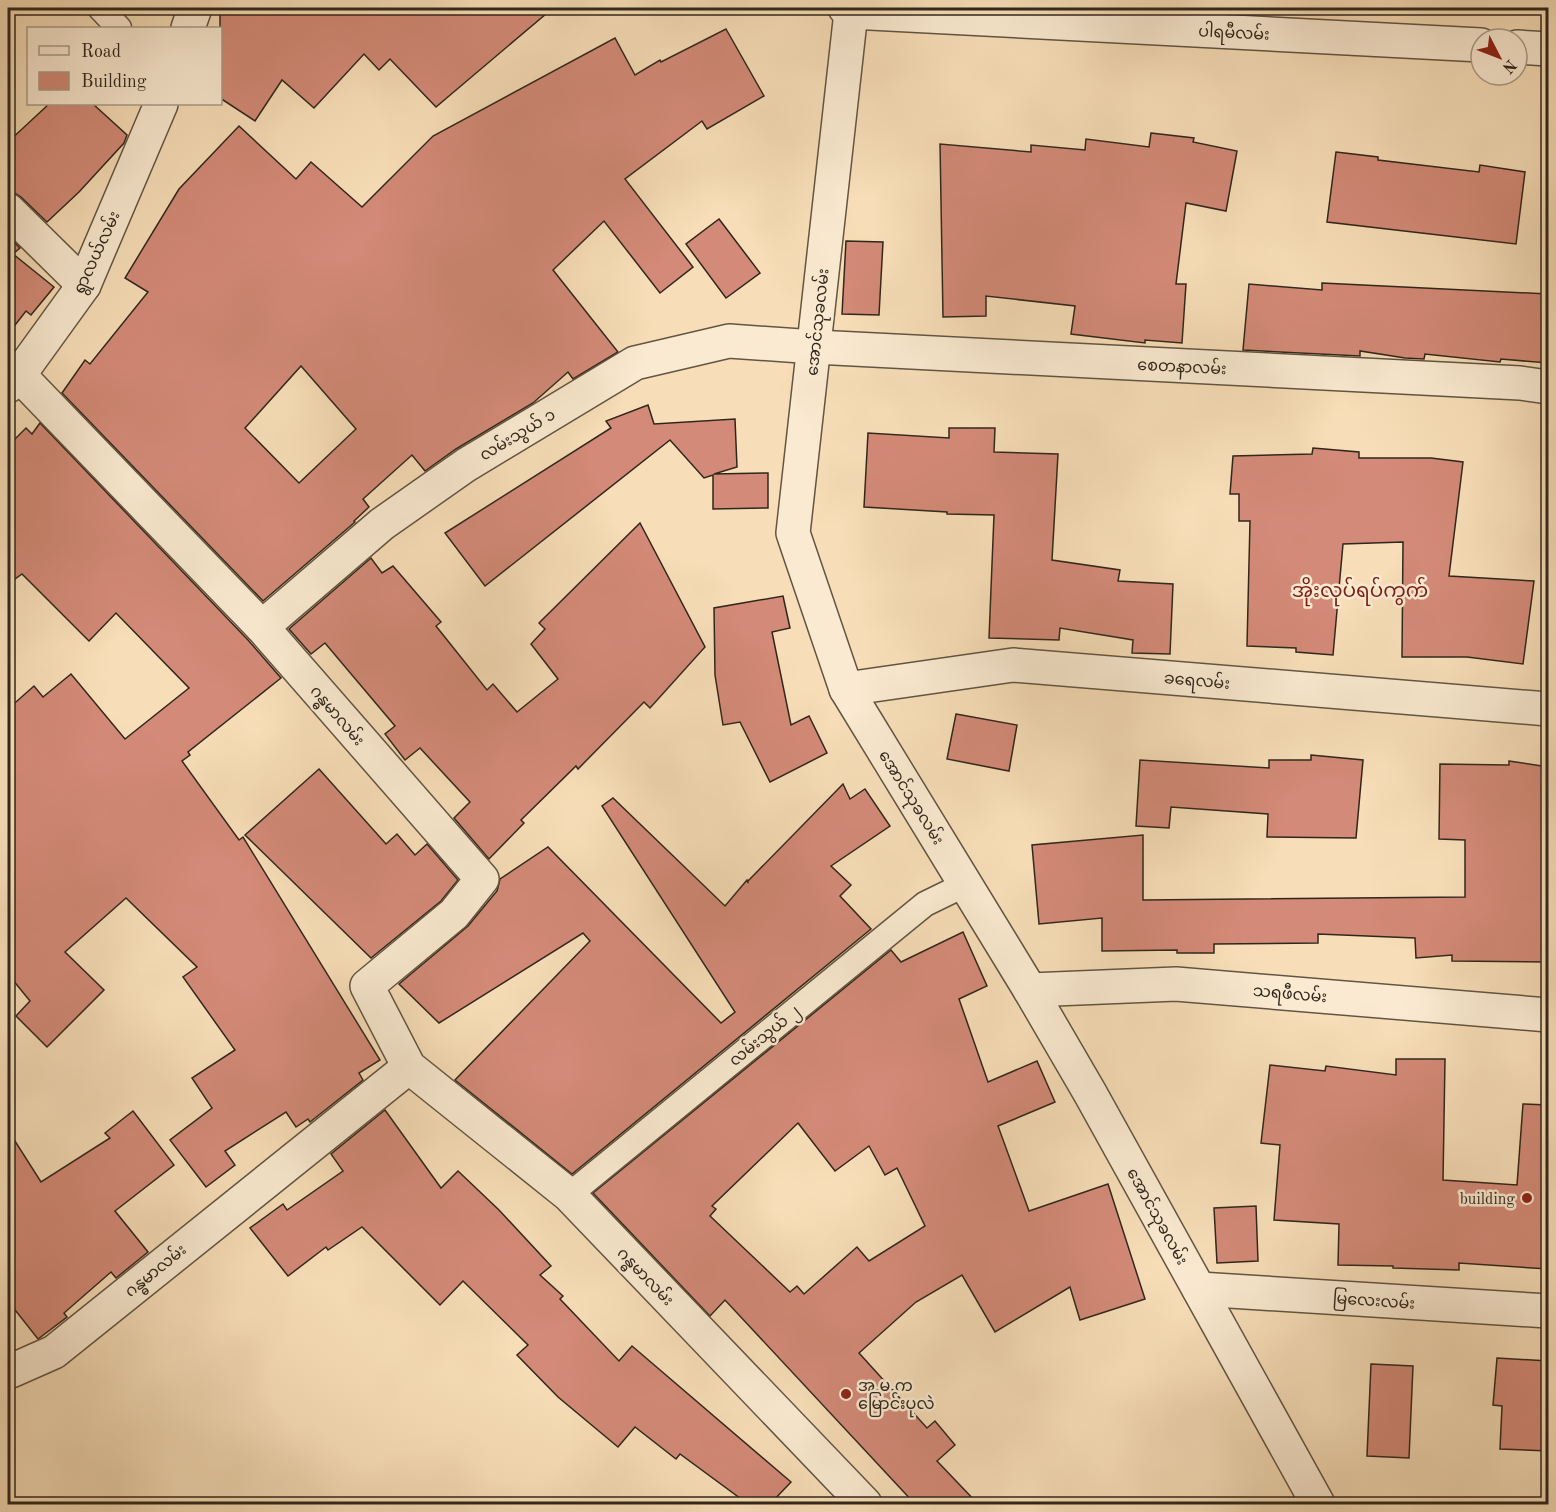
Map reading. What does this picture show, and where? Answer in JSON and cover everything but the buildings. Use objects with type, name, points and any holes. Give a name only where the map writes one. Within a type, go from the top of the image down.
[{"type":"street","points":[[188,27],[195,8]]},
{"type":"street","name":"ပါရမီလမ်း","points":[[848,10],[1469,44]]},
{"type":"street","name":"အောင်သုခလမ်း","points":[[848,10],[815,347],[793,533],[846,689],[966,884],[1090,1093],[1318,1504]]},
{"type":"street","points":[[1529,48],[1548,49]]},
{"type":"street","name":"ရွာလယ်လမ်း","points":[[13,380],[84,285],[161,105]]},
{"type":"street","points":[[8,210],[84,285]]},
{"type":"street","name":"လမ်းသွယ် ၁","points":[[262,627],[382,524],[466,465],[635,363],[729,341],[815,347]]},
{"type":"street","name":"စေတနာလမ်း","points":[[815,347],[1520,383],[1548,387]]},
{"type":"street","name":"ဂန္ဓမာလမ်း","points":[[13,380],[262,627],[482,879],[454,914],[367,986],[409,1067],[569,1195],[865,1504]]},
{"type":"street","name":"ခရေလမ်း","points":[[846,689],[1013,665],[1548,709]]},
{"type":"street","name":"သရဖီလမ်း","points":[[1030,990],[1176,984],[1548,1015]]},
{"type":"street","name":"ဂန္ဓမာလမ်း","points":[[8,1368],[11,1371],[54,1352],[409,1067]]},
{"type":"street","name":"မြလေးလမ်း","points":[[1199,1289],[1548,1311]]},
{"type":"lane","points":[[100,8],[118,27]]},
{"type":"lane","name":"လမ်းသွယ် ၂","points":[[569,1195],[925,904],[966,884]]},
{"type":"place","name":"building","points":[[1527,1198]]},
{"type":"place","name":"အ.မ.က မြောင်းပုလဲ","points":[[846,1394]]},
{"type":"district","name":"အိုးလုပ်ရပ်ကွက်","points":[[1360,590]]}]
